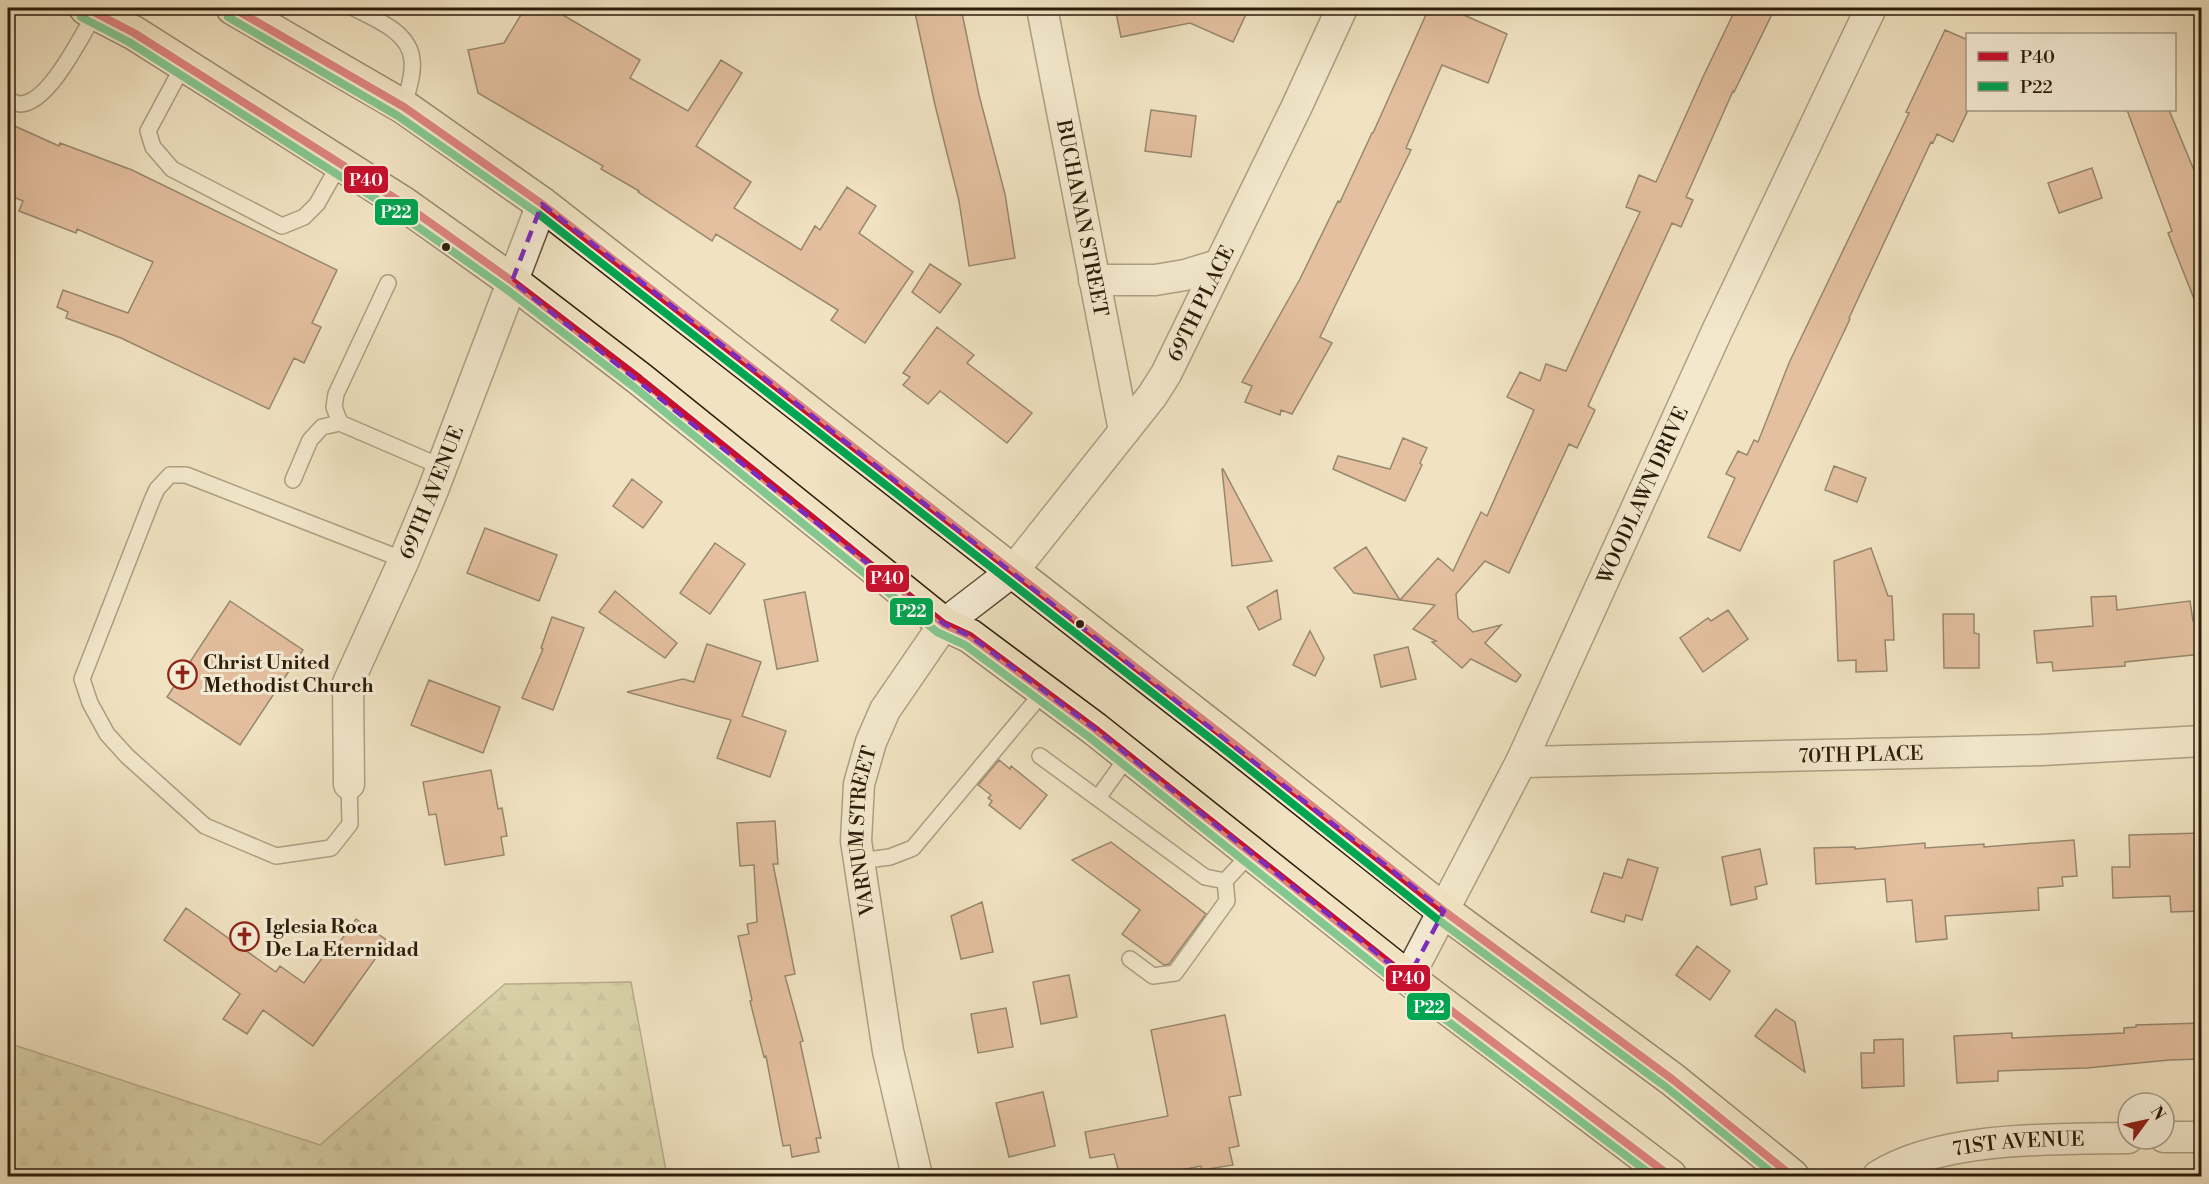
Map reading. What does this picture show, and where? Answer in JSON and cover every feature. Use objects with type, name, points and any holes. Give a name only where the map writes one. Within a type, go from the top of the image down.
[{"type":"main road","points":[[233,8],[404,107],[542,204],[1444,911],[1672,1079],[1792,1176]]},
{"type":"main road","points":[[91,10],[184,63],[404,204],[512,281],[648,385],[944,624],[970,636],[1044,691],[1408,978],[1670,1176]]},
{"type":"street","name":"BUCHANAN STREET","points":[[1042,8],[1124,431]]},
{"type":"street","name":"69TH PLACE","points":[[1013,571],[1152,396],[1177,355],[1342,8]]},
{"type":"street","name":"WOODLAWN DRIVE","points":[[1408,978],[1521,762],[1717,331],[1871,8]]},
{"type":"street","name":"69TH AVENUE","points":[[349,784],[348,683],[404,560],[442,467],[542,204]]},
{"type":"street","points":[[1094,280],[1155,280],[1185,275],[1218,265]]},
{"type":"street","name":"VARNUM STREET","points":[[917,1176],[888,1051],[858,861],[856,841],[859,784],[871,742],[885,710],[944,624],[1013,571]]},
{"type":"street","name":"70TH PLACE","points":[[1521,762],[2042,750],[2202,741]]},
{"type":"street","points":[[2176,1137],[2202,1137]]},
{"type":"street","name":"71ST AVENUE","points":[[1878,1176],[1893,1167],[1947,1151],[1995,1143],[2116,1138]]},
{"type":"lane","points":[[354,8],[392,29],[405,40],[412,58],[412,72],[404,107]]},
{"type":"lane","points":[[8,100],[19,104],[36,99],[49,88],[91,10]]},
{"type":"lane","points":[[184,63],[148,131],[153,147],[172,169],[282,226],[304,218],[317,204],[340,163]]},
{"type":"lane","points":[[340,423],[334,407],[336,394],[388,283]]},
{"type":"lane","points":[[293,480],[310,440],[322,427],[340,423],[442,467]]},
{"type":"lane","points":[[349,784],[350,824],[330,848],[276,856],[205,826],[127,756],[107,734],[90,703],[82,679],[152,500],[157,489],[170,475],[186,475],[404,560]]},
{"type":"lane","points":[[858,861],[890,857],[913,848],[1044,691]]},
{"type":"lane","points":[[1040,756],[1205,877],[1226,881]]},
{"type":"lane","points":[[1098,798],[1128,756]]},
{"type":"lane","points":[[1130,959],[1154,976],[1175,973],[1227,901],[1226,881],[1251,853]]},
{"type":"highlighted area","points":[[542,204],[871,462],[1444,911],[1408,978],[1095,729],[970,636],[944,624],[512,281]]},
{"type":"green space","points":[[631,982],[667,1176],[8,1176],[8,1043],[320,1145],[505,984]]},
{"type":"building","points":[[525,8],[551,8],[640,60],[630,78],[688,111],[721,60],[742,73],[696,146],[751,182],[734,208],[801,250],[815,226],[820,230],[847,187],[876,206],[859,233],[913,272],[865,343],[831,320],[838,310],[716,234],[712,241],[639,191],[601,169],[603,166],[478,93],[468,50],[504,43]]},
{"type":"building","points":[[914,8],[961,8],[979,95],[1005,194],[1015,258],[969,266],[959,201]]},
{"type":"building","points":[[1115,8],[1249,8],[1233,42],[1190,23],[1121,37]]},
{"type":"building","points":[[1429,8],[1448,8],[1507,34],[1488,83],[1442,65],[1406,148],[1411,150],[1320,337],[1332,343],[1292,414],[1281,410],[1280,415],[1245,402],[1252,386],[1242,382],[1300,279],[1338,201],[1340,202]]},
{"type":"building","points":[[1736,8],[1775,8],[1733,91],[1686,197],[1693,200],[1681,227],[1672,223],[1588,406],[1595,410],[1577,448],[1569,444],[1509,573],[1485,561],[1456,594],[1458,618],[1473,632],[1501,625],[1485,643],[1521,675],[1516,682],[1471,659],[1462,668],[1432,642],[1436,641],[1413,629],[1435,605],[1400,600],[1438,558],[1453,571],[1481,512],[1487,516],[1534,410],[1507,397],[1520,372],[1540,381],[1546,364],[1566,371],[1640,212],[1626,207],[1639,175],[1656,182]]},
{"type":"building","points":[[1945,30],[1966,39],[1968,111],[1953,142],[1937,134],[1933,143],[1931,142],[1740,551],[1708,537],[1735,478],[1726,474],[1738,451],[1747,455],[1754,440],[1758,442],[1789,363],[1909,113],[1906,112]]},
{"type":"building","points":[[1151,110],[1196,116],[1191,157],[1145,151]]},
{"type":"building","points":[[2127,111],[2169,111],[2194,170],[2202,168],[2202,313],[2200,314],[2168,233],[2172,231]]},
{"type":"building","points":[[8,123],[59,146],[60,143],[132,170],[337,270],[312,323],[321,327],[304,363],[294,358],[269,409],[121,338],[66,318],[68,312],[57,307],[63,290],[128,313],[153,262],[77,229],[76,233],[19,211],[23,201],[8,195]]},
{"type":"building","points":[[2092,168],[2102,198],[2059,213],[2048,183]]},
{"type":"building","points":[[930,264],[961,284],[940,313],[912,292]]},
{"type":"building","points":[[937,327],[974,355],[967,363],[1032,413],[1007,443],[940,391],[928,404],[903,385],[910,377],[903,373]]},
{"type":"building","points":[[1403,438],[1427,448],[1420,463],[1422,465],[1405,501],[1333,469],[1338,456],[1390,469]]},
{"type":"building","points":[[1834,466],[1866,478],[1857,502],[1825,490]]},
{"type":"building","points":[[1223,469],[1272,561],[1232,566]]},
{"type":"building","points":[[632,479],[662,502],[643,528],[613,506]]},
{"type":"building","points":[[485,528],[557,555],[539,601],[467,573]]},
{"type":"building","points":[[715,543],[745,564],[710,614],[680,593]]},
{"type":"building","points":[[1366,547],[1400,600],[1354,593],[1334,568]]},
{"type":"building","points":[[1871,548],[1888,596],[1892,596],[1894,640],[1885,640],[1887,671],[1856,672],[1856,660],[1838,661],[1834,561]]},
{"type":"building","points":[[1277,590],[1281,619],[1259,630],[1247,607]]},
{"type":"building","points":[[615,591],[677,643],[665,658],[599,612]]},
{"type":"building","points":[[805,592],[818,661],[777,669],[764,600]]},
{"type":"building","points":[[2116,596],[2117,610],[2190,601],[2193,621],[2202,620],[2202,654],[2125,662],[2125,666],[2053,671],[2052,662],[2037,663],[2034,631],[2093,626],[2091,597]]},
{"type":"building","points":[[230,601],[303,650],[240,745],[167,697]]},
{"type":"building","points":[[1728,610],[1748,639],[1703,672],[1680,638],[1708,618],[1711,621]]},
{"type":"building","points":[[1943,614],[1974,614],[1974,633],[1979,634],[1979,668],[1944,668]]},
{"type":"building","points":[[552,617],[584,628],[553,710],[522,698],[543,649],[541,648]]},
{"type":"building","points":[[1310,631],[1324,658],[1315,676],[1293,665]]},
{"type":"building","points":[[707,644],[761,662],[742,716],[786,731],[770,777],[717,758],[731,720],[627,692],[683,679],[694,682]]},
{"type":"building","points":[[1408,647],[1416,679],[1381,687],[1374,655]]},
{"type":"building","points":[[429,680],[500,707],[483,753],[411,725]]},
{"type":"building","points":[[999,760],[1010,769],[1011,766],[1047,795],[1020,829],[989,805],[992,801],[988,798],[991,795],[978,785]]},
{"type":"building","points":[[491,770],[498,809],[502,808],[507,836],[501,837],[504,855],[445,865],[436,814],[429,815],[423,782]]},
{"type":"building","points":[[775,821],[778,864],[773,864],[795,974],[785,976],[803,1041],[800,1042],[821,1138],[816,1138],[819,1152],[792,1157],[790,1145],[783,1146],[766,1056],[764,1057],[750,1001],[752,1000],[738,936],[749,934],[747,924],[757,922],[754,865],[740,866],[737,823]]},
{"type":"building","points":[[2202,833],[2202,911],[2171,912],[2170,896],[2113,898],[2112,867],[2130,867],[2129,835]]},
{"type":"building","points":[[2074,840],[2077,876],[2062,877],[2063,886],[2038,888],[2039,910],[1945,916],[1947,939],[1916,942],[1912,900],[1887,902],[1885,879],[1816,884],[1814,848],[1855,847],[1855,849],[1925,843],[1925,848],[1984,844],[1984,847]]},
{"type":"building","points":[[1111,842],[1206,914],[1169,964],[1164,965],[1122,934],[1140,910],[1072,860]]},
{"type":"building","points":[[1760,849],[1767,884],[1755,887],[1757,899],[1731,905],[1722,857]]},
{"type":"building","points":[[1628,859],[1658,868],[1642,920],[1626,915],[1624,922],[1591,912],[1604,873],[1622,878]]},
{"type":"building","points":[[982,902],[993,952],[961,959],[951,916]]},
{"type":"building","points":[[186,908],[276,972],[280,966],[304,983],[328,950],[332,953],[356,919],[388,941],[313,1046],[263,1010],[247,1034],[223,1019],[240,994],[164,940]]},
{"type":"building","points":[[1697,946],[1730,971],[1710,1000],[1676,975]]},
{"type":"building","points":[[1069,975],[1077,1017],[1041,1024],[1033,982]]},
{"type":"building","points":[[1006,1008],[1013,1047],[978,1053],[971,1014]]},
{"type":"building","points":[[1776,1009],[1795,1022],[1805,1072],[1755,1036]]},
{"type":"building","points":[[1225,1015],[1241,1095],[1229,1097],[1239,1146],[1229,1148],[1233,1165],[1202,1170],[1201,1166],[1149,1176],[1148,1171],[1120,1176],[1114,1154],[1090,1158],[1085,1132],[1168,1116],[1151,1030]]},
{"type":"building","points":[[2202,1023],[2202,1059],[2087,1068],[1998,1071],[1998,1081],[1957,1083],[1954,1036],[2012,1033],[2012,1038],[2124,1033],[2124,1028],[2136,1027],[2136,1025]]},
{"type":"building","points":[[1903,1039],[1904,1086],[1862,1088],[1861,1053],[1874,1053],[1874,1040]]},
{"type":"building","points":[[1043,1092],[1055,1146],[1009,1157],[996,1103]]},
{"type":"transit line","name":"P40","points":[[86,8],[134,33],[404,204],[512,281],[640,379],[944,624],[970,636],[1095,729],[1408,978],[1670,1176]]},
{"type":"transit line","name":"P40","points":[[233,8],[404,107],[542,204],[1239,748],[1444,911],[1672,1079],[1792,1176]]},
{"type":"transit line","name":"P22","points":[[81,17],[129,42],[398,213],[506,289],[634,387],[937,632],[965,645],[1089,737],[1401,986],[1653,1176]]},
{"type":"transit line","name":"P22","points":[[228,17],[398,116],[536,212],[1233,756],[1437,919],[1666,1087],[1776,1176]]},
{"type":"place","name":"Christ United Methodist Church","points":[[182,674]]},
{"type":"place","name":"Iglesia Roca De La Eternidad","points":[[244,937]]}]
